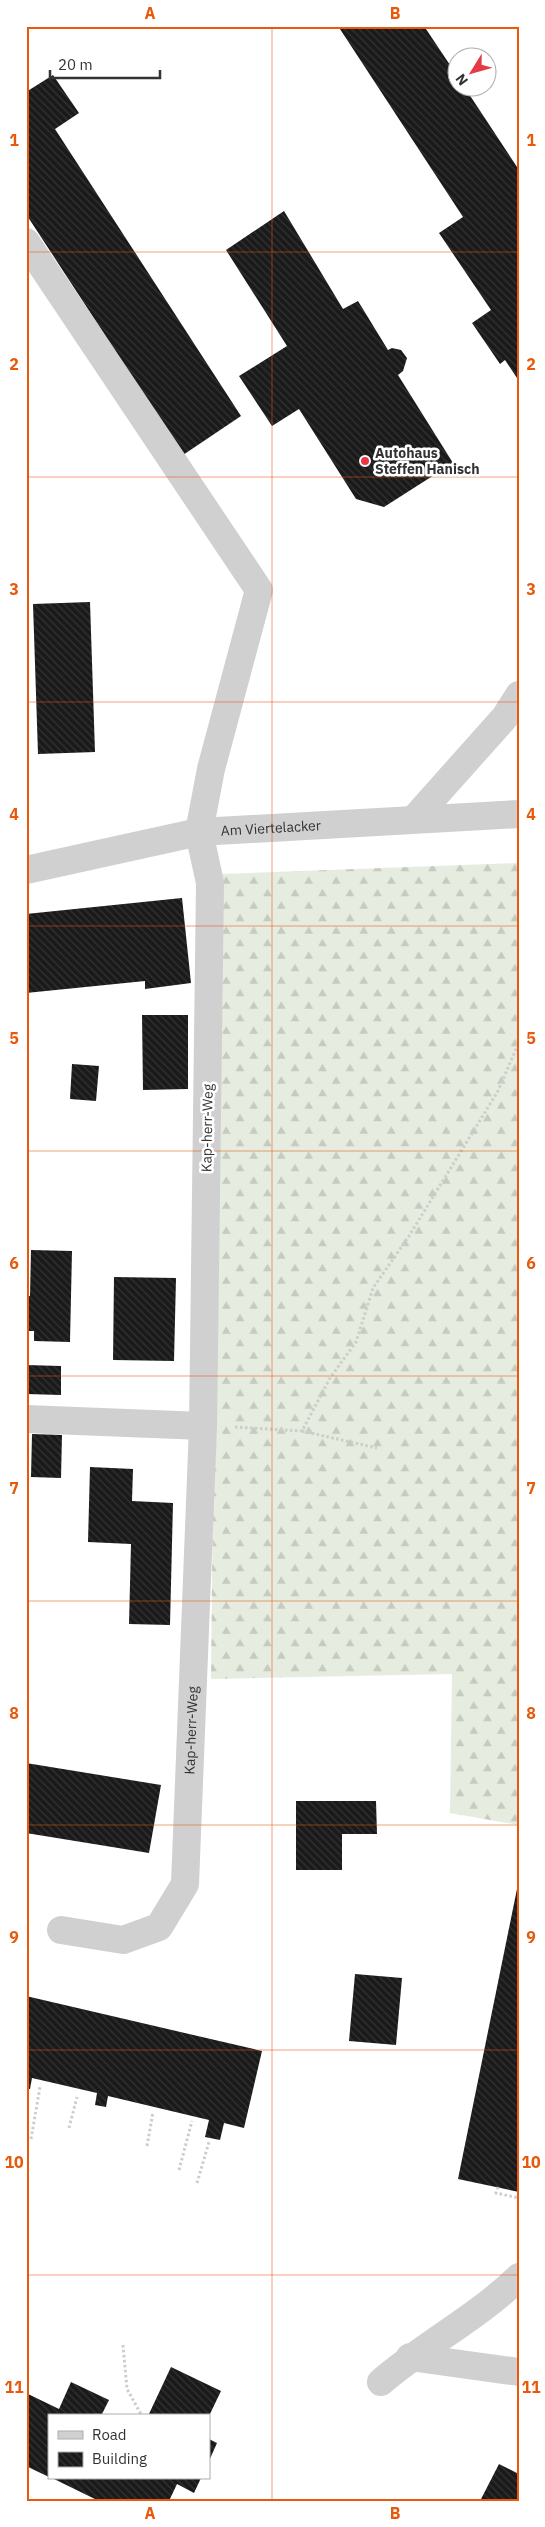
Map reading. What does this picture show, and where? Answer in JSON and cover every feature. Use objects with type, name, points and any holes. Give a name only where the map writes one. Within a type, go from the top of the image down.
[{"type":"street","points":[[26,242],[259,590],[211,769],[200,832]]},
{"type":"street","points":[[414,818],[505,717],[519,695]]},
{"type":"street","name":"Am Viertelacker","points":[[26,870],[200,832],[414,818],[519,814]]},
{"type":"street","name":"Kap-herr-Weg","points":[[61,1930],[123,1940],[159,1927],[184,1884],[203,1426],[210,883],[200,832]]},
{"type":"street","points":[[26,1419],[203,1426]]},
{"type":"street","points":[[381,2382],[410,2357],[439,2340],[495,2301],[519,2277]]},
{"type":"street","points":[[410,2357],[519,2372]]},
{"type":"path","points":[[302,1431],[330,1378],[356,1342],[373,1288],[409,1236],[498,1091],[519,1042]]},
{"type":"path","points":[[203,1426],[302,1431],[377,1448]]},
{"type":"path","points":[[28,2139],[40,2087]]},
{"type":"path","points":[[69,2128],[77,2097]]},
{"type":"path","points":[[147,2146],[154,2112]]},
{"type":"path","points":[[179,2170],[192,2121]]},
{"type":"path","points":[[197,2183],[209,2142]]},
{"type":"path","points":[[498,2187],[496,2193],[519,2198]]},
{"type":"path","points":[[123,2345],[127,2388],[141,2414]]},
{"type":"green space","points":[[519,863],[519,1825],[450,1813],[452,1674],[211,1679],[219,874]]},
{"type":"building","points":[[338,26],[424,26],[448,62],[448,98],[472,98],[519,170],[519,381],[505,360],[500,364],[472,323],[491,310],[439,233],[463,217]]},
{"type":"building","points":[[53,75],[79,113],[55,129],[241,416],[183,455],[26,214],[26,92]]},
{"type":"building","points":[[284,211],[343,309],[358,301],[388,350],[392,348],[401,350],[407,358],[403,371],[398,375],[453,463],[384,507],[356,499],[299,409],[272,426],[239,376],[287,346],[226,250]]},
{"type":"building","points":[[90,602],[95,752],[38,754],[33,604]]},
{"type":"building","points":[[182,898],[191,983],[145,989],[145,981],[26,993],[26,914]]},
{"type":"building","points":[[142,1015],[188,1015],[188,1089],[143,1090]]},
{"type":"building","points":[[72,1064],[99,1066],[96,1101],[70,1099]]},
{"type":"building","points":[[31,1250],[72,1251],[70,1342],[34,1341],[34,1331],[26,1331],[26,1296],[30,1296]]},
{"type":"building","points":[[114,1277],[176,1278],[174,1361],[113,1360]]},
{"type":"building","points":[[26,1365],[61,1366],[61,1395],[26,1394]]},
{"type":"building","points":[[32,1434],[62,1435],[61,1478],[31,1477]]},
{"type":"building","points":[[90,1467],[133,1469],[132,1501],[173,1503],[170,1625],[129,1624],[131,1544],[88,1542]]},
{"type":"building","points":[[26,1763],[161,1785],[149,1853],[26,1833]]},
{"type":"building","points":[[296,1801],[376,1801],[377,1834],[342,1834],[342,1870],[296,1870]]},
{"type":"building","points":[[519,1885],[519,2192],[458,2179]]},
{"type":"building","points":[[355,1974],[402,1978],[396,2045],[349,2041]]},
{"type":"building","points":[[26,1996],[262,2051],[244,2128],[224,2123],[220,2140],[205,2137],[209,2120],[108,2096],[106,2107],[95,2105],[97,2093],[32,2078],[30,2089],[26,2089]]},
{"type":"building","points":[[171,2367],[221,2391],[210,2414],[149,2414]]},
{"type":"building","points":[[71,2382],[109,2400],[102,2414],[48,2414],[48,2477],[26,2466],[26,2393],[59,2409]]},
{"type":"building","points":[[210,2440],[217,2443],[210,2459]]},
{"type":"building","points":[[499,2464],[519,2474],[519,2501],[480,2501]]},
{"type":"building","points":[[56,2480],[200,2480],[194,2493],[177,2484],[169,2501],[99,2501]]},
{"type":"place","name":"Autohaus Steffen Hanisch","points":[[365,461]]}]
